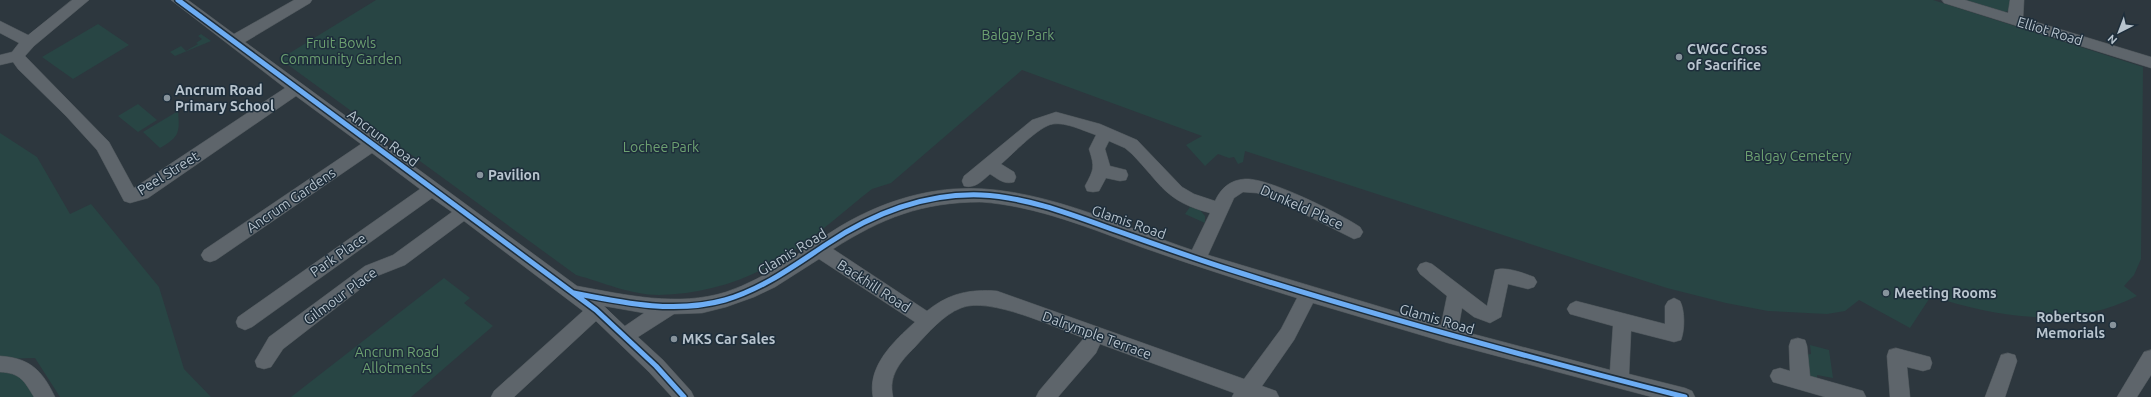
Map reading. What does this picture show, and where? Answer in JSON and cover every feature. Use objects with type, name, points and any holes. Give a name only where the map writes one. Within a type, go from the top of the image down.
[{"type":"street","points":[[0,60],[17,56],[29,42],[82,0]]},
{"type":"street","name":"Ancrum Road","points":[[178,0],[463,213],[596,310],[656,366],[684,397]]},
{"type":"street","points":[[234,42],[304,0]]},
{"type":"street","name":"Elliot Road","points":[[1949,0],[2151,63]]},
{"type":"street","points":[[2015,20],[2017,0]]},
{"type":"street","points":[[0,26],[29,42]]},
{"type":"street","name":"Peel Street","points":[[17,56],[23,65],[68,107],[103,146],[130,196],[142,193],[296,88]]},
{"type":"street","points":[[970,181],[1038,124],[1046,120],[1056,118],[1068,120],[1122,139],[1140,150],[1170,187],[1182,196],[1195,202],[1219,209]]},
{"type":"street","points":[[1093,186],[1102,170],[1102,163],[1096,149],[1105,133]]},
{"type":"street","name":"Ancrum Gardens","points":[[210,255],[372,145]]},
{"type":"street","points":[[989,164],[1008,177]]},
{"type":"street","points":[[1102,170],[1120,175]]},
{"type":"street","name":"Dunkeld Place","points":[[1197,258],[1227,194],[1236,187],[1248,185],[1263,188],[1347,226],[1354,232]]},
{"type":"street","name":"Park Place","points":[[245,322],[432,189]]},
{"type":"street","name":"Glamis Road","points":[[574,293],[669,308],[704,305],[743,294],[781,275],[866,220],[892,209],[934,198],[980,195],[1029,201],[1308,294],[1448,335],[1685,397]]},
{"type":"street","name":"Gilmour Place","points":[[264,361],[276,343],[371,271],[399,260],[463,213]]},
{"type":"street","name":"Backhill Road","points":[[820,250],[929,322]]},
{"type":"street","name":"Glamis Road","points":[[1426,269],[1480,312],[1490,315],[1495,312],[1501,275],[1528,282]]},
{"type":"street","points":[[1244,394],[1290,332],[1300,315],[1308,294]]},
{"type":"street","name":"Glamis Road","points":[[1448,335],[1456,294]]},
{"type":"street","name":"Dalrymple Terrace","points":[[883,397],[881,389],[884,373],[892,358],[940,311],[956,302],[974,297],[997,299],[1096,335],[1244,394],[1269,397]]},
{"type":"street","points":[[1576,309],[1674,334],[1674,302]]},
{"type":"street","points":[[611,324],[637,304]]},
{"type":"street","name":"Glamis Road","points":[[625,336],[647,320],[669,308]]},
{"type":"street","points":[[501,397],[596,310]]},
{"type":"street","points":[[1619,380],[1622,321]]},
{"type":"street","points":[[1046,397],[1089,347],[1096,335]]},
{"type":"street","points":[[1798,346],[1801,383]]},
{"type":"street","points":[[1900,397],[1896,356],[1923,363]]},
{"type":"street","points":[[2138,387],[2151,358]]},
{"type":"street","points":[[1995,397],[2008,361]]},
{"type":"street","points":[[0,364],[16,365],[30,374],[46,397]]},
{"type":"street","points":[[1780,376],[1851,397]]},
{"type":"green space","name":"Balgay Cemetery","points":[[376,0],[1933,0],[2143,67],[2141,259],[2134,275],[2124,286],[2137,296],[2112,307],[2086,313],[2060,317],[2034,317],[2008,315],[1982,310],[1931,296],[1910,328],[1859,300],[1845,311],[1827,314],[1768,311],[1726,303],[1667,288],[1245,151],[1243,162],[1238,164],[1234,157],[1229,158],[1218,154],[1205,166],[1186,145],[1202,136],[1022,70],[891,183],[872,189],[811,238],[772,264],[745,277],[717,287],[688,293],[659,295],[638,293],[576,275],[280,59]]},
{"type":"green space","points":[[1966,0],[2012,0],[2011,10],[2005,12]]},
{"type":"green space","points":[[98,24],[129,45],[73,79],[42,57]]},
{"type":"green space","points":[[201,34],[211,41],[175,56],[170,52],[181,46],[186,51],[198,44],[196,43],[202,39],[198,36]]},
{"type":"green space","points":[[138,104],[157,120],[138,132],[118,116]]},
{"type":"green space","points":[[178,111],[179,125],[177,134],[171,141],[160,148],[143,132]]},
{"type":"green space","points":[[0,133],[37,157],[70,214],[91,204],[159,287],[184,369],[211,397],[60,397],[35,358],[0,359]]},
{"type":"green space","points":[[1190,207],[1200,210],[1205,216],[1205,223],[1185,214]]},
{"type":"green space","name":"Ancrum Road Allotments","points":[[444,278],[470,298],[464,303],[493,326],[411,397],[291,397]]},
{"type":"green space","points":[[1810,345],[1829,350],[1833,378],[1817,375],[1818,383],[1806,375],[1805,355],[1811,354]]},
{"type":"green space","points":[[0,371],[13,373],[23,378],[40,397],[0,397]]},
{"type":"cycle path","points":[[178,0],[596,310],[656,366],[684,397]]},
{"type":"cycle path","points":[[574,293],[637,304],[669,307],[686,307],[726,300],[748,292],[788,270],[867,220],[894,208],[922,200],[952,196],[997,196],[1045,206],[1210,263],[1354,308],[1574,369],[1685,397]]},
{"type":"place","name":"CWGC Cross of Sacrifice","points":[[1679,57]]},
{"type":"place","name":"Ancrum Road Primary School","points":[[167,98]]},
{"type":"place","name":"Pavilion","points":[[480,175]]},
{"type":"place","name":"Meeting Rooms","points":[[1886,293]]},
{"type":"place","name":"Robertson Memorials","points":[[2113,325]]},
{"type":"place","name":"MKS Car Sales","points":[[674,339]]},
{"type":"park label","name":"Balgay Park","points":[[1018,35]]},
{"type":"park label","name":"Fruit Bowls Community Garden","points":[[341,52]]},
{"type":"park label","name":"Lochee Park","points":[[661,147]]}]
